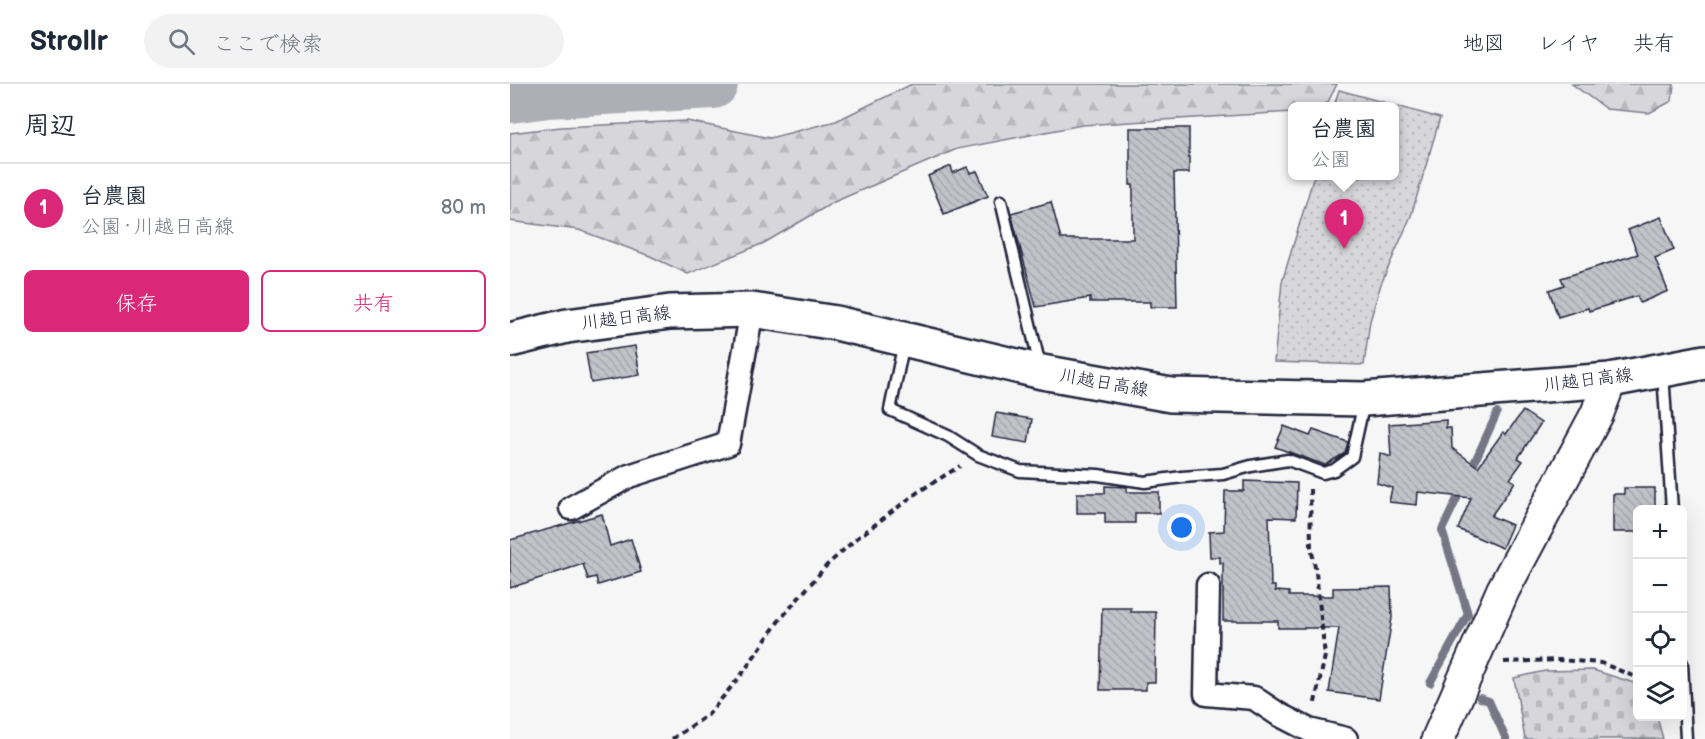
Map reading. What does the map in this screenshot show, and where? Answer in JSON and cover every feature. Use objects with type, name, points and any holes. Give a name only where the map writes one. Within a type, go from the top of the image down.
[{"type":"main road","name":"川越日高線","points":[[510,340],[567,326],[670,312],[752,310],[836,323],[1042,372],[1171,395],[1364,399],[1610,380],[1705,362]]},
{"type":"street","points":[[571,508],[629,476],[728,444],[752,310]]},
{"type":"street","points":[[1438,739],[1503,590],[1597,414],[1610,380]]},
{"type":"street","points":[[1208,585],[1206,694],[1254,698],[1309,730],[1346,739]]},
{"type":"lane","points":[[1001,201],[1042,372]]},
{"type":"lane","points":[[905,341],[890,410],[948,436],[978,455],[1020,471],[1098,475],[1145,482],[1223,474],[1251,466],[1288,460],[1323,472],[1334,470],[1352,457],[1364,399]]},
{"type":"lane","points":[[1663,370],[1672,505]]},
{"type":"lane","points":[[1683,667],[1686,739]]},
{"type":"path","points":[[672,739],[708,715],[742,674],[778,622],[827,565],[856,539],[918,492],[978,455]]},
{"type":"path","points":[[1309,730],[1325,656],[1311,547],[1310,489],[1334,470]]},
{"type":"path","points":[[1476,656],[1499,663],[1558,660],[1601,663],[1633,676]]},
{"type":"green space","points":[[912,84],[1337,84],[1328,102],[1288,102],[1288,112],[1082,125],[957,149],[834,202],[764,243],[688,274],[650,256],[579,230],[510,221],[510,133],[561,127],[687,121],[770,138],[836,121]]},
{"type":"green space","points":[[1572,84],[1674,84],[1672,101],[1649,113],[1606,109]]},
{"type":"green space","points":[[1339,90],[1382,102],[1335,102]]},
{"type":"green space","points":[[1399,107],[1440,118],[1411,216],[1381,284],[1370,321],[1364,365],[1274,362],[1282,282],[1313,180],[1399,180]]},
{"type":"green space","points":[[1593,670],[1633,683],[1633,721],[1658,721],[1663,739],[1525,739],[1514,678],[1545,671]]},
{"type":"building","points":[[1130,128],[1189,128],[1189,173],[1174,173],[1177,307],[1150,307],[1150,302],[1090,302],[1090,298],[1036,307],[1011,213],[1051,202],[1061,239],[1133,239]]},
{"type":"building","points":[[951,166],[953,173],[967,167],[970,173],[977,171],[988,196],[944,214],[928,176]]},
{"type":"building","points":[[1661,217],[1674,250],[1655,258],[1668,291],[1640,303],[1637,296],[1589,311],[1588,308],[1558,317],[1549,290],[1564,285],[1561,278],[1638,254],[1628,230]]},
{"type":"building","points":[[635,346],[640,375],[591,383],[586,353]]},
{"type":"building","points":[[1523,411],[1541,423],[1518,458],[1523,461],[1510,479],[1515,482],[1491,516],[1512,525],[1502,548],[1458,529],[1471,498],[1418,492],[1417,505],[1389,502],[1392,488],[1377,483],[1380,453],[1391,457],[1389,424],[1446,420],[1446,428],[1451,428],[1452,448],[1478,467],[1503,432],[1506,434]]},
{"type":"building","points":[[996,413],[1032,419],[1028,443],[992,437]]},
{"type":"building","points":[[1284,426],[1310,436],[1313,430],[1348,442],[1345,453],[1325,465],[1275,447]]},
{"type":"building","points":[[1244,481],[1297,483],[1296,518],[1269,517],[1271,586],[1275,586],[1275,591],[1289,592],[1289,596],[1333,596],[1333,588],[1391,587],[1392,618],[1379,699],[1329,692],[1339,628],[1278,628],[1278,621],[1223,621],[1223,563],[1220,563],[1220,557],[1210,557],[1209,532],[1224,531],[1225,491],[1244,491]]},
{"type":"building","points":[[1105,486],[1127,487],[1127,492],[1159,492],[1159,513],[1135,513],[1135,523],[1105,523],[1105,513],[1077,513],[1077,493],[1105,493]]},
{"type":"building","points":[[1624,488],[1655,488],[1655,505],[1633,505],[1633,532],[1613,532],[1613,494],[1624,494]]},
{"type":"building","points":[[602,514],[610,546],[631,539],[641,572],[598,585],[596,577],[588,579],[583,564],[510,588],[510,540]]},
{"type":"building","points":[[1102,608],[1131,608],[1131,612],[1156,612],[1155,682],[1146,682],[1146,690],[1100,690]]},
{"type":"waterway","points":[[510,98],[548,93],[713,84]]},
{"type":"waterway","points":[[1469,474],[1497,413]]},
{"type":"waterway","points":[[1430,683],[1468,614],[1442,530],[1462,488]]},
{"type":"waterway","points":[[1480,698],[1489,701],[1506,739]]},
{"type":"place","name":"台農園","points":[[1344,249]]}]
